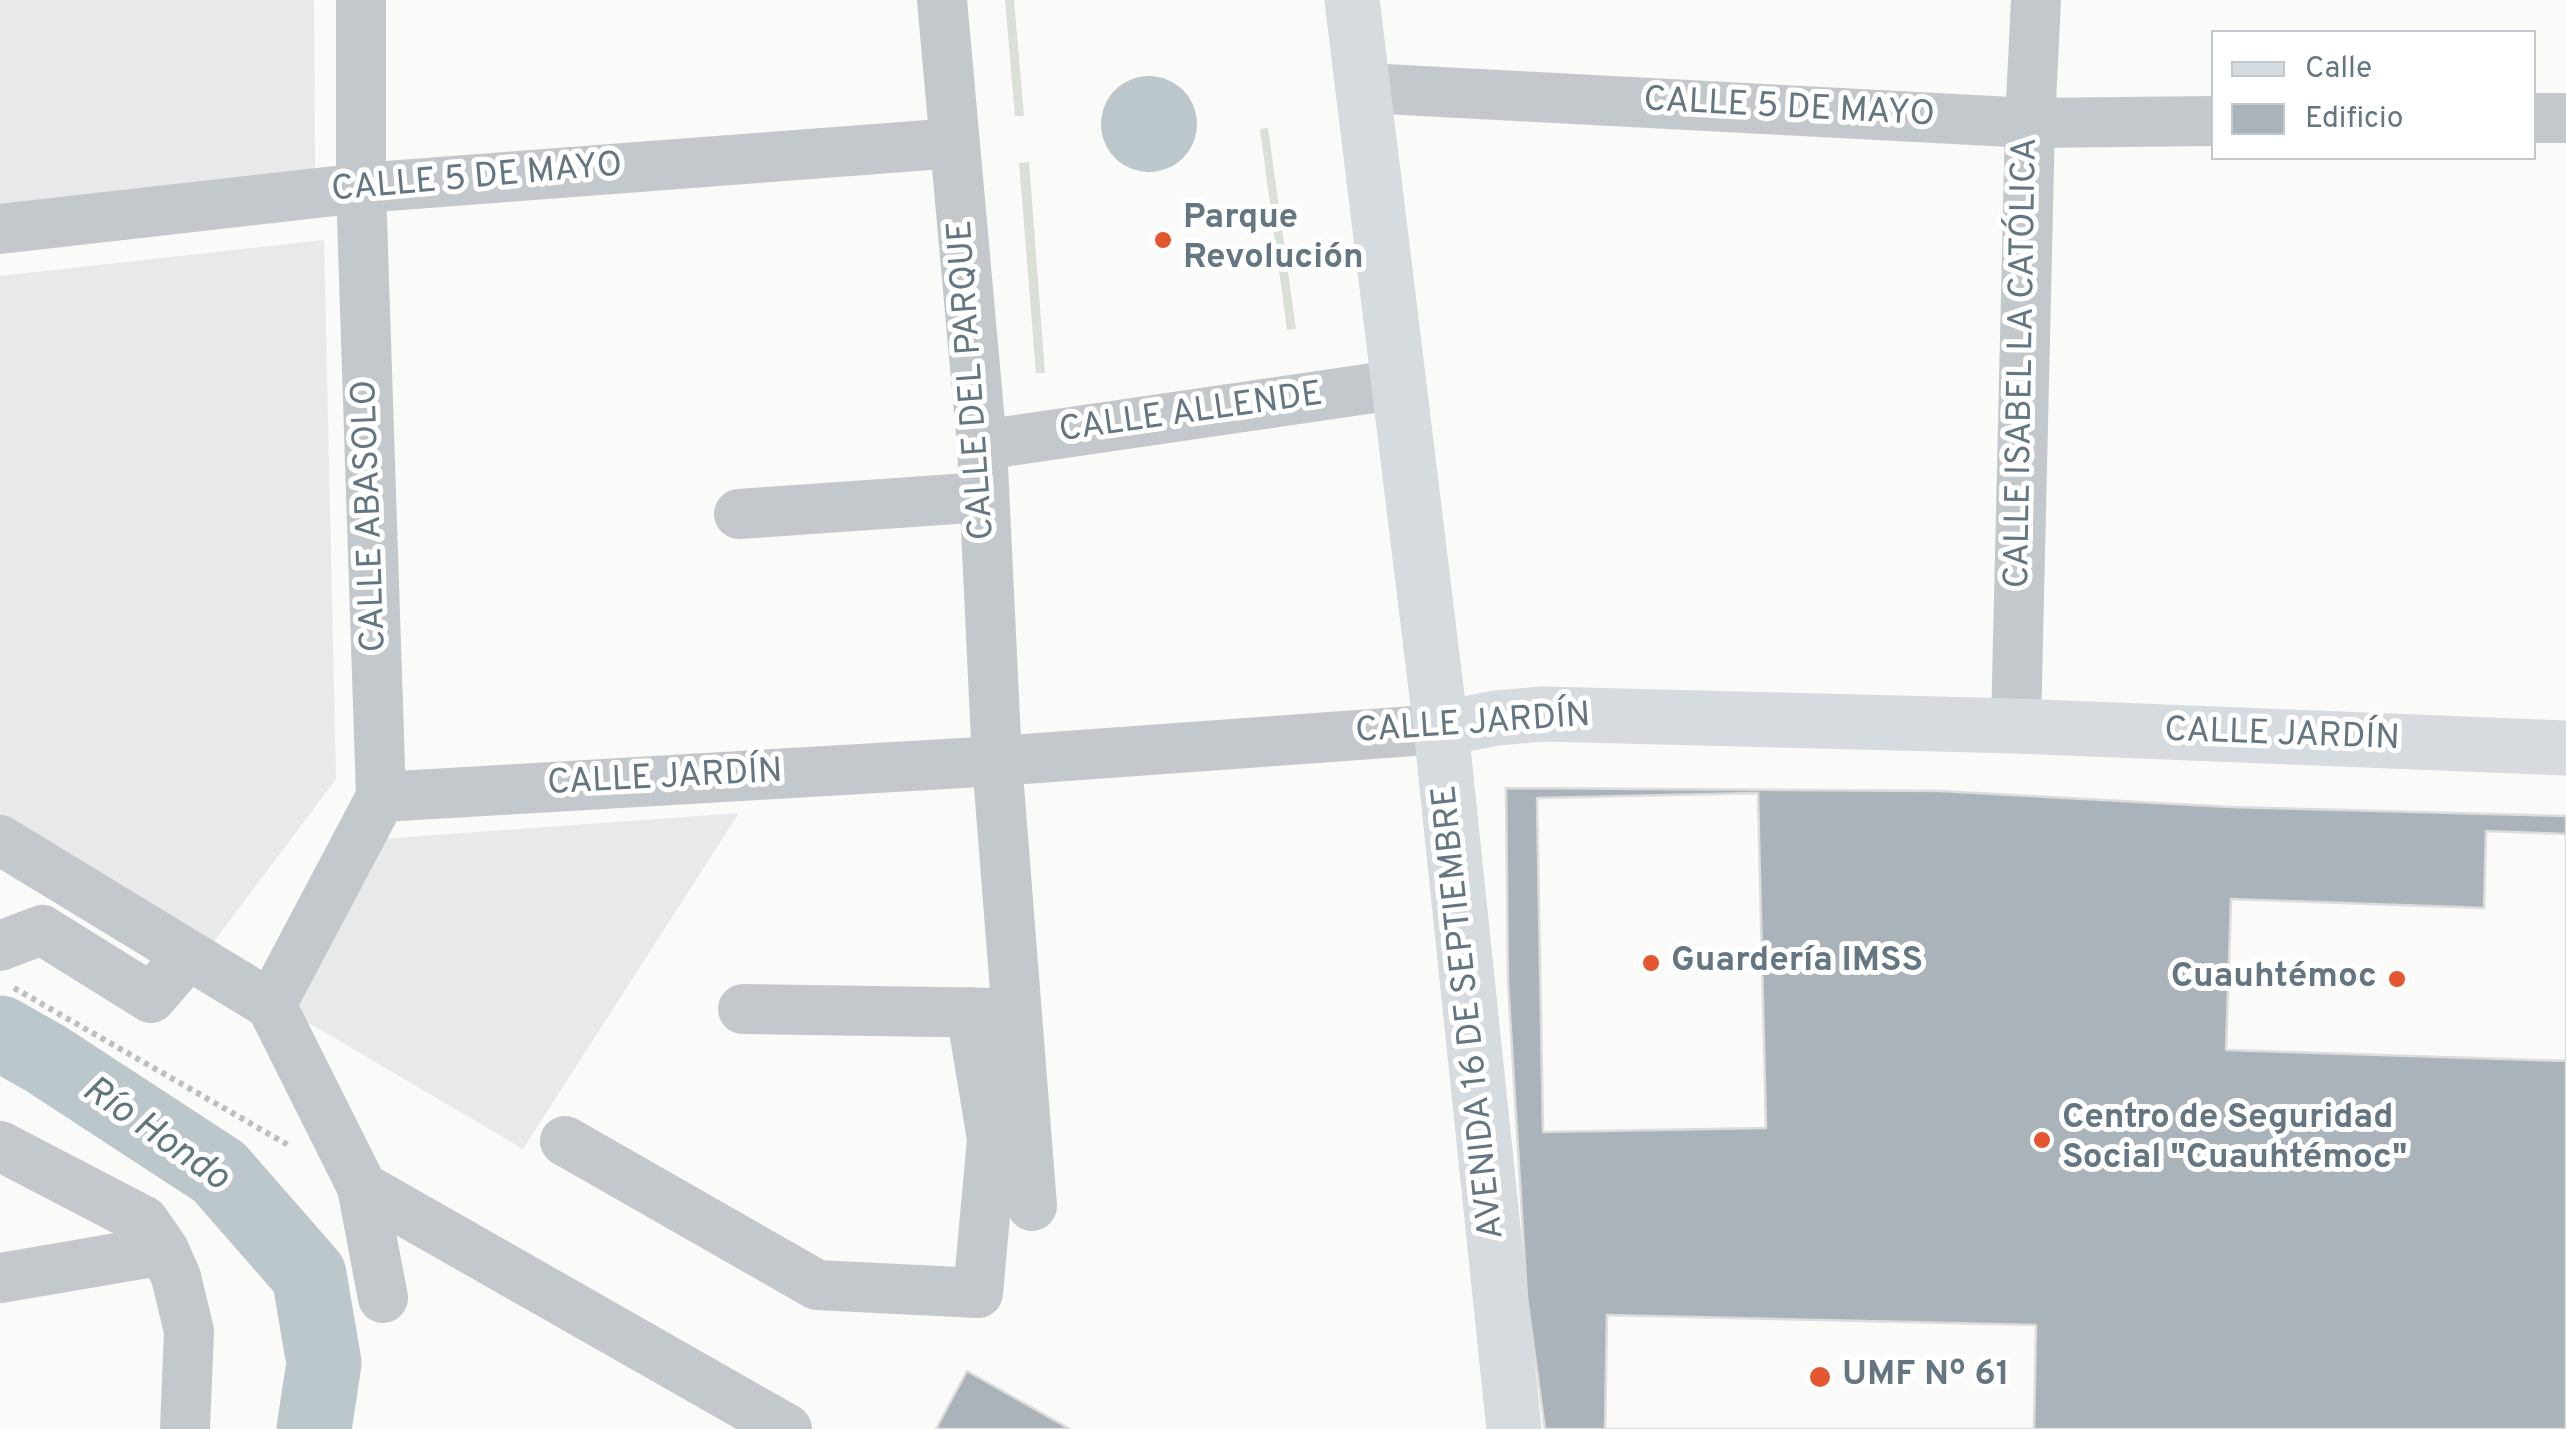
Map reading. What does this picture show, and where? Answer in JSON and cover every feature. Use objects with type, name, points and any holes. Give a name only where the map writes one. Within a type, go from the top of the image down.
[{"type":"main road","name":"AVENIDA 16 DE SEPTIEMBRE","points":[[1352,0],[1441,729],[1514,1429]]},
{"type":"main road","name":"CALLE JARDÍN","points":[[1441,729],[1543,714],[2016,726],[2566,748]]},
{"type":"street","name":"CALLE ABASOLO","points":[[270,1005],[381,797],[361,188],[361,0]]},
{"type":"street","name":"CALLE DEL PARQUE","points":[[942,0],[982,445],[997,761],[994,1013]]},
{"type":"street","name":"CALLE ISABEL LA CATÓLICA","points":[[2016,726],[2036,0]]},
{"type":"street","name":"CALLE 5 DE MAYO","points":[[1365,88],[2030,122],[2211,121]]},
{"type":"street","points":[[2536,118],[2566,118]]},
{"type":"street","name":"CALLE 5 DE MAYO","points":[[0,230],[361,188],[955,143]]},
{"type":"street","name":"CALLE ALLENDE","points":[[982,445],[1401,384]]},
{"type":"street","points":[[739,514],[983,497]]},
{"type":"street","name":"CALLE JARDÍN","points":[[381,797],[997,761],[1441,729]]},
{"type":"street","points":[[0,840],[270,1005],[362,1187],[383,1298]]},
{"type":"street","points":[[0,946],[42,930],[151,998],[188,954]]},
{"type":"street","points":[[743,1009],[994,1013]]},
{"type":"street","points":[[565,1140],[817,1285],[978,1293],[992,1140],[994,1013]]},
{"type":"street","points":[[994,1013],[1032,1206]]},
{"type":"street","points":[[0,1146],[144,1221],[164,1250],[176,1277],[189,1331],[185,1429]]},
{"type":"street","points":[[362,1187],[788,1429]]},
{"type":"street","points":[[0,1278],[164,1250]]},
{"type":"path","points":[[0,980],[293,1148]]},
{"type":"shaded area","points":[[0,0],[314,0],[315,169],[0,205]]},
{"type":"shaded area","points":[[1005,0],[1014,0],[1024,116],[1015,116]]},
{"type":"shaded area","points":[[1149,76],[1167,80],[1183,90],[1193,106],[1197,124],[1193,142],[1183,158],[1167,168],[1149,172],[1131,168],[1115,158],[1105,142],[1101,124],[1105,106],[1115,90],[1131,80]]},
{"type":"shaded area","points":[[1268,128],[1296,329],[1287,330],[1260,129]]},
{"type":"shaded area","points":[[1029,162],[1045,373],[1036,373],[1019,163]]},
{"type":"shaded area","points":[[324,240],[336,779],[212,944],[0,816],[0,276]]},
{"type":"shaded area","points":[[739,813],[523,1149],[285,1009],[381,839]]},
{"type":"building","name":"Centro de Seguridad Social \"Cuauhtémoc\"","points":[[1506,788],[1940,791],[2230,807],[2566,816],[2566,1429],[1545,1429],[1527,1298],[1508,982]]},
{"type":"building","name":"Guardería IMSS","points":[[1758,793],[1766,1128],[1543,1132],[1537,798]]},
{"type":"building","name":"Cuauhtémoc","points":[[2486,831],[2566,834],[2566,1061],[2226,1050],[2231,899],[2484,908]]},
{"type":"building","name":"UMF Nº 61","points":[[1607,1315],[2036,1325],[2034,1429],[1605,1429]]},
{"type":"building","points":[[967,1371],[1070,1429],[936,1429]]},
{"type":"waterway","name":"Río Hondo","points":[[0,1033],[219,1172],[309,1275],[324,1363],[314,1429]]},
{"type":"place","name":"Parque Revolución","points":[[1163,240]]},
{"type":"place","name":"Guardería IMSS","points":[[1651,963]]},
{"type":"place","name":"Cuauhtémoc","points":[[2397,979]]},
{"type":"place","name":"Centro de Seguridad Social \"Cuauhtémoc\"","points":[[2042,1140]]},
{"type":"place","name":"UMF Nº 61","points":[[1820,1377]]}]
